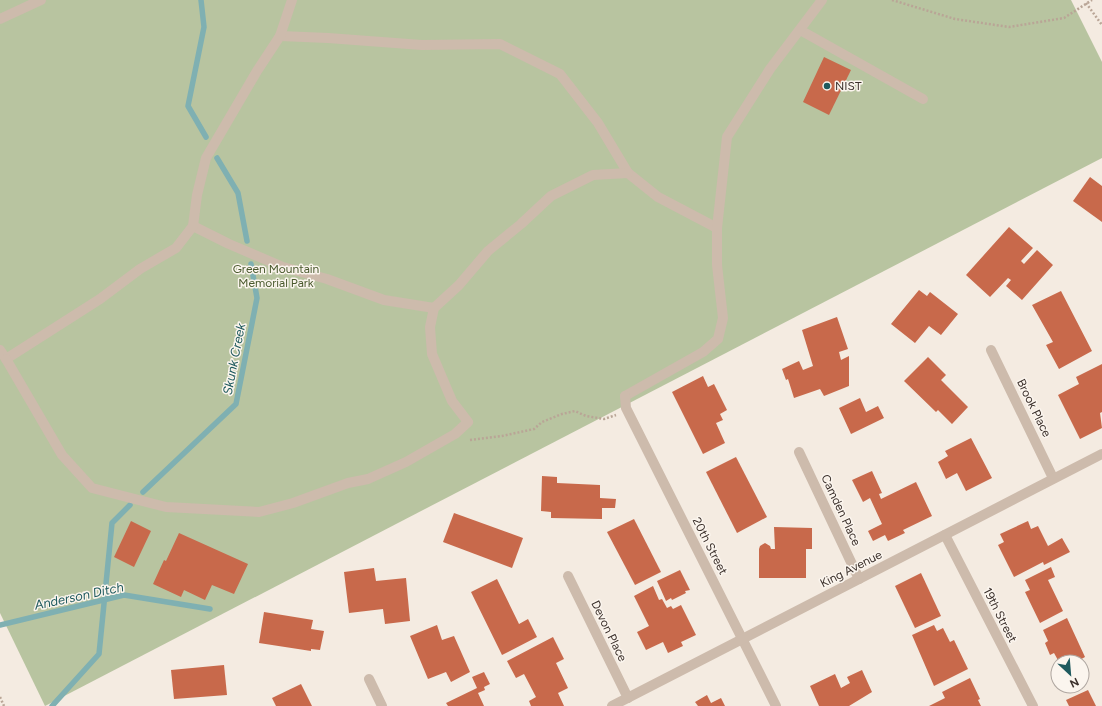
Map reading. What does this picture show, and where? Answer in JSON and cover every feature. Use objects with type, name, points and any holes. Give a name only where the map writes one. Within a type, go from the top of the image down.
[{"type":"street","points":[[0,20],[41,0]]},
{"type":"street","points":[[6,359],[100,299],[140,268],[176,248],[192,226],[197,195],[206,158],[257,71],[280,36],[292,0]]},
{"type":"street","points":[[280,36],[422,45],[500,44],[560,74],[598,123],[628,173],[658,197],[716,228],[727,137],[770,69],[822,0]]},
{"type":"street","points":[[800,30],[923,99]]},
{"type":"street","points":[[0,350],[62,454],[92,488],[166,506],[259,512],[293,503],[348,483],[368,479],[406,462],[455,434],[468,422],[452,401],[432,354],[430,326],[434,308],[459,285],[488,251],[521,224],[551,196],[593,175],[628,173]]},
{"type":"street","points":[[192,226],[229,244],[283,267],[327,279],[384,300],[434,308]]},
{"type":"street","name":"20th Street","points":[[716,228],[717,265],[723,318],[718,339],[703,352],[625,396],[627,410],[776,706]]},
{"type":"street","name":"Brook Place","points":[[991,350],[1053,478]]},
{"type":"street","name":"Camden Place","points":[[799,452],[859,579]]},
{"type":"street","name":"King Avenue","points":[[612,706],[1102,454]]},
{"type":"street","name":"19th Street","points":[[945,536],[1033,706]]},
{"type":"street","name":"Devon Place","points":[[568,576],[628,698]]},
{"type":"street","points":[[369,679],[382,706]]},
{"type":"path","points":[[892,0],[955,19],[1009,27],[1064,18],[1092,0]]},
{"type":"path","points":[[1086,3],[1102,25]]},
{"type":"path","points":[[455,434],[470,440],[502,436],[534,429],[542,422],[562,414],[575,411],[586,416],[604,419],[627,410]]},
{"type":"path","points":[[0,697],[4,706]]},
{"type":"green space","name":"Green Mountain Memorial Park","points":[[0,0],[1071,0],[1102,62],[1102,158],[45,706],[0,613]]},
{"type":"building","name":"NIST","points":[[824,57],[851,70],[829,115],[803,102]]},
{"type":"building","points":[[1090,177],[1102,186],[1102,222],[1073,201]]},
{"type":"building","points":[[1009,227],[1033,248],[1021,261],[1024,264],[1037,250],[1053,265],[1022,300],[1006,286],[1011,280],[1008,278],[990,297],[966,275]]},
{"type":"building","points":[[919,290],[927,296],[930,292],[958,314],[941,335],[929,326],[915,343],[891,324]]},
{"type":"building","points":[[1061,291],[1092,351],[1059,369],[1046,345],[1053,342],[1032,305]]},
{"type":"building","points":[[837,317],[848,349],[839,352],[841,360],[849,356],[849,386],[824,396],[820,389],[794,398],[788,379],[786,380],[782,369],[799,361],[803,370],[813,366],[802,330]]},
{"type":"building","points":[[928,357],[946,375],[941,380],[968,407],[952,424],[938,410],[936,412],[904,381]]},
{"type":"building","points":[[1102,364],[1102,412],[1100,413],[1102,428],[1080,439],[1058,395],[1079,384],[1076,377]]},
{"type":"building","points":[[703,376],[708,387],[714,384],[727,410],[720,414],[723,420],[716,423],[725,443],[703,454],[672,392]]},
{"type":"building","points":[[860,398],[866,412],[878,406],[884,418],[851,434],[839,408]]},
{"type":"building","points":[[971,438],[992,478],[966,491],[957,473],[946,479],[938,462],[948,456],[945,451]]},
{"type":"building","points":[[736,457],[767,517],[737,533],[706,472]]},
{"type":"building","points":[[872,471],[882,493],[879,494],[881,499],[916,482],[932,516],[903,530],[905,533],[888,541],[885,535],[873,541],[868,531],[882,524],[870,498],[863,502],[852,480]]},
{"type":"building","points":[[542,476],[557,477],[557,483],[600,485],[600,498],[616,499],[615,508],[602,508],[602,519],[551,518],[551,512],[541,511]]},
{"type":"building","points":[[454,513],[523,538],[512,568],[443,542]]},
{"type":"building","points":[[634,519],[661,572],[635,585],[607,532]]},
{"type":"building","points":[[131,521],[151,531],[134,567],[114,557]]},
{"type":"building","points":[[1028,521],[1031,529],[1038,526],[1048,546],[1062,538],[1070,552],[1044,565],[1043,562],[1014,577],[998,545],[1004,542],[1000,534]]},
{"type":"building","points":[[774,527],[812,528],[812,549],[806,549],[806,578],[759,578],[759,549],[760,546],[765,543],[770,546],[771,549],[775,549]]},
{"type":"building","points":[[179,533],[248,564],[234,594],[212,585],[205,600],[184,590],[181,597],[153,584]]},
{"type":"building","points":[[1051,567],[1055,577],[1048,580],[1063,611],[1040,623],[1025,592],[1030,590],[1025,580]]},
{"type":"building","points":[[374,568],[376,581],[406,578],[410,621],[385,624],[383,609],[349,613],[344,572]]},
{"type":"building","points":[[680,570],[690,590],[685,591],[686,593],[672,600],[671,598],[666,601],[657,581]]},
{"type":"building","points":[[921,573],[941,616],[915,628],[895,586]]},
{"type":"building","points":[[497,579],[519,624],[528,619],[537,637],[502,655],[471,592]]},
{"type":"building","points":[[653,586],[659,600],[662,599],[667,608],[671,606],[673,609],[681,605],[696,635],[681,642],[683,646],[668,653],[663,642],[646,650],[637,632],[649,626],[634,596]]},
{"type":"building","points":[[264,612],[313,620],[311,629],[324,631],[320,650],[311,649],[311,651],[259,643]]},
{"type":"building","points":[[1067,618],[1084,654],[1054,653],[1050,655],[1045,643],[1048,641],[1043,630]]},
{"type":"building","points":[[437,625],[442,640],[454,636],[470,672],[451,682],[446,672],[428,679],[410,636]]},
{"type":"building","points":[[934,625],[937,631],[943,628],[950,642],[954,640],[968,669],[934,686],[912,635]]},
{"type":"building","points":[[553,637],[564,659],[556,663],[568,688],[558,693],[564,706],[531,706],[529,701],[536,697],[524,674],[516,678],[507,661]]},
{"type":"building","points":[[224,665],[227,695],[174,699],[171,670]]},
{"type":"building","points":[[862,670],[872,692],[849,706],[819,706],[810,686],[835,674],[841,688],[850,683],[847,677]]},
{"type":"building","points":[[484,672],[490,684],[484,687],[485,690],[478,693],[484,706],[448,706],[446,703],[477,688],[472,677]]},
{"type":"building","points":[[970,678],[980,699],[978,700],[981,706],[929,706],[945,698],[942,692]]},
{"type":"building","points":[[301,684],[312,706],[276,706],[272,698]]},
{"type":"building","points":[[1079,694],[1090,694],[1096,706],[1069,706],[1066,700]]},
{"type":"building","points":[[707,695],[711,703],[721,698],[725,706],[698,706],[695,702]]},
{"type":"waterway","name":"Skunk Creek","points":[[201,0],[204,27],[188,106],[206,137]]},
{"type":"waterway","name":"Skunk Creek","points":[[217,158],[238,193],[247,241]]},
{"type":"waterway","name":"Skunk Creek","points":[[143,492],[236,404],[257,298],[251,264]]},
{"type":"waterway","name":"Skunk Creek","points":[[52,706],[99,654],[112,523],[130,505]]},
{"type":"waterway","name":"Skunk Creek","points":[[0,625],[124,595],[210,609]]},
{"type":"place","name":"NIST","points":[[827,86]]},
{"type":"water label","name":"Anderson Ditch","points":[[79,596]]}]
